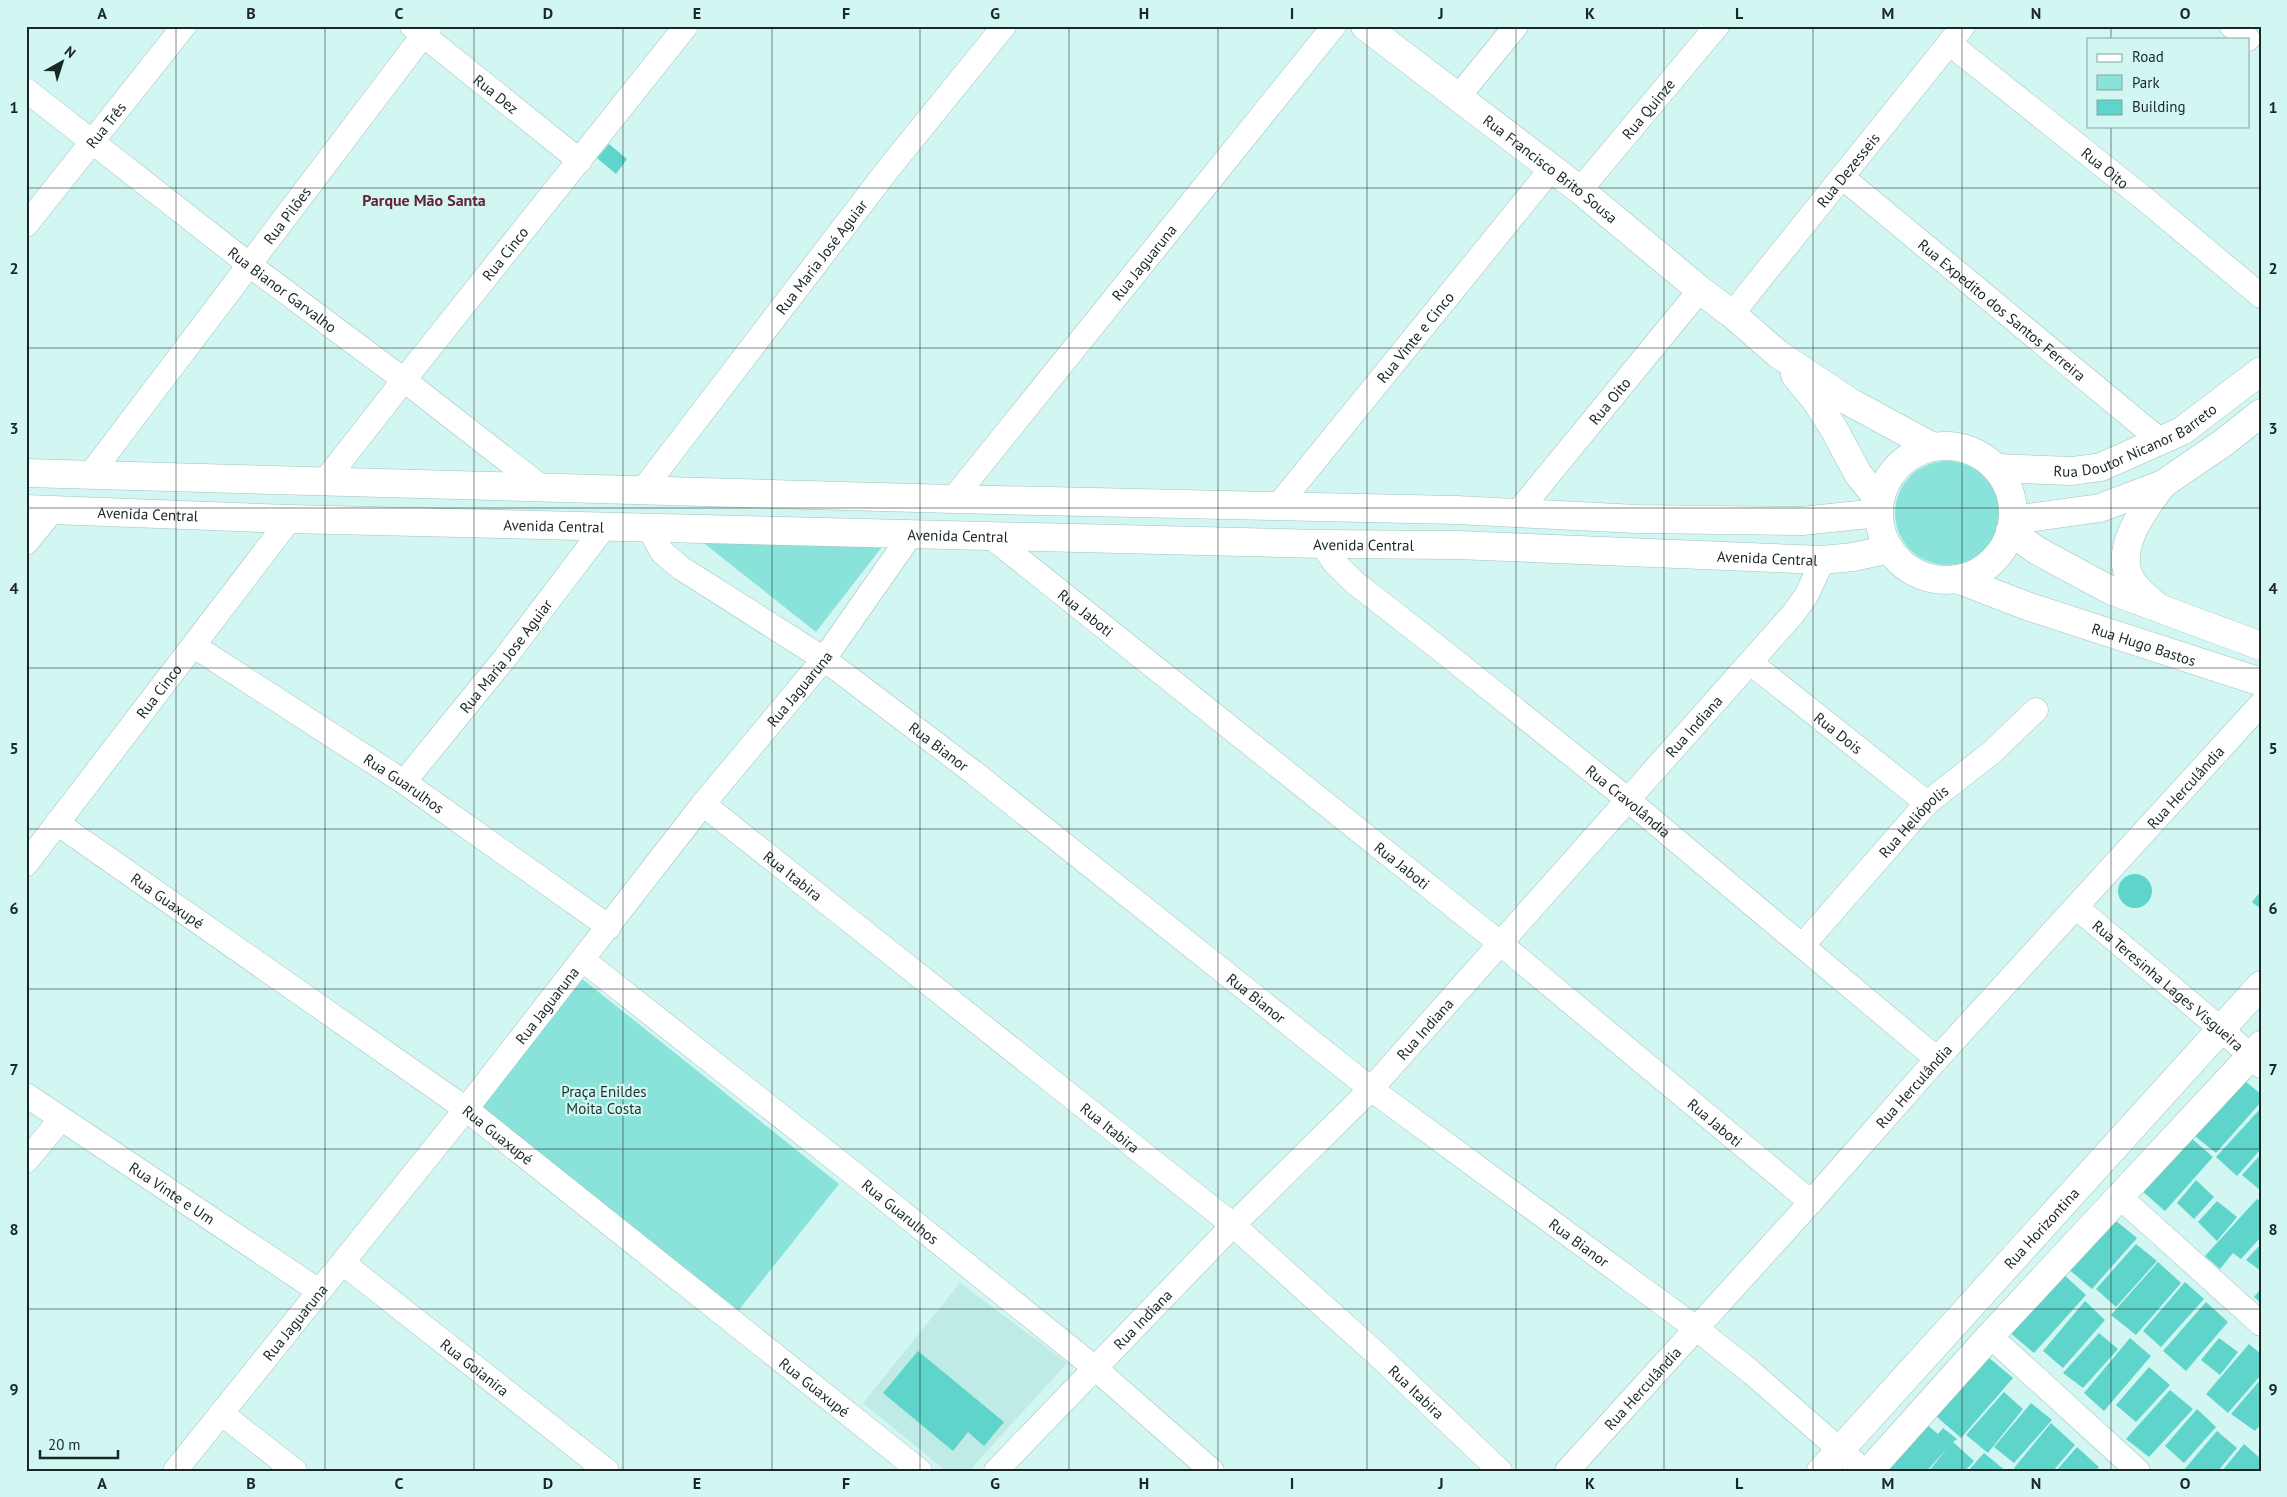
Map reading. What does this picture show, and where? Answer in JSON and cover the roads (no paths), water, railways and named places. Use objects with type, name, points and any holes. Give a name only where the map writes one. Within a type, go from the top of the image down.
[{"type":"main road","name":"Rua Francisco Brito Sousa","points":[[1365,26],[1580,190],[1778,354]]},
{"type":"main road","points":[[1778,354],[1814,398],[1879,507]]},
{"type":"main road","points":[[1778,354],[1850,402],[1933,447]]},
{"type":"main road","name":"Rua Doutor Nicanor Barreto","points":[[1996,468],[2072,471],[2101,467],[2162,442],[2201,418],[2261,371]]},
{"type":"main road","points":[[2012,526],[2100,508],[2163,484],[2223,443],[2261,413]]},
{"type":"main road","points":[[1956,446],[1978,454],[1996,468],[2008,487],[2013,509],[2012,526],[2003,548],[1991,563],[1975,573],[1957,579],[1938,579],[1920,574],[1903,564],[1890,550],[1882,535],[1879,507],[1886,482],[1898,466],[1914,453],[1933,447],[1956,446]]},
{"type":"main road","points":[[26,473],[540,486],[642,491],[1456,510],[1638,519],[1802,521],[1879,507]]},
{"type":"main road","points":[[2157,607],[2132,582],[2126,565],[2130,534],[2143,510],[2163,484]]},
{"type":"main road","name":"Avenida Central","points":[[26,509],[290,519],[1322,544],[1456,545],[1823,560],[1890,550]]},
{"type":"main road","points":[[1456,510],[1456,545]]},
{"type":"main road","points":[[2012,526],[2036,550],[2087,579],[2261,646]]},
{"type":"main road","name":"Rua Hugo Bastos","points":[[1957,579],[2027,606],[2261,682]]},
{"type":"main road","name":"Rua Horizontina","points":[[1821,1471],[2261,985]]},
{"type":"main road","points":[[1869,1471],[1990,1336],[2257,1056]]},
{"type":"street","name":"Rua Três","points":[[26,225],[184,26]]},
{"type":"street","name":"Rua Cinco","points":[[325,482],[686,26]]},
{"type":"street","name":"Rua Maria José Aguiar","points":[[642,491],[890,168],[1004,26]]},
{"type":"street","name":"Rua Jaguaruna","points":[[953,499],[1334,26]]},
{"type":"street","points":[[1458,97],[1516,26]]},
{"type":"street","name":"Rua Quinze","points":[[1580,190],[1717,26]]},
{"type":"street","points":[[2232,26],[2247,38]]},
{"type":"street","name":"Rua Dez","points":[[422,29],[580,161]]},
{"type":"street","name":"Rua Pilões","points":[[90,475],[251,266],[422,29]]},
{"type":"street","name":"Rua Dezesseis","points":[[1732,314],[1956,35]]},
{"type":"street","name":"Rua Oito","points":[[1956,35],[2261,296]]},
{"type":"street","points":[[2250,41],[2261,49]]},
{"type":"street","name":"Rua Bianor Garvalho","points":[[26,90],[251,266],[404,380],[540,486]]},
{"type":"street","name":"Rua Vinte e Cinco","points":[[1277,506],[1552,168]]},
{"type":"street","name":"Rua Expedito dos Santos Ferreira","points":[[1842,177],[2162,442]]},
{"type":"street","name":"Rua Oito","points":[[1518,512],[1700,290]]},
{"type":"street","points":[[26,543],[53,510]]},
{"type":"street","name":"Rua Cinco","points":[[27,862],[290,519]]},
{"type":"street","name":"Rua Maria Jose Aguiar","points":[[404,782],[505,658],[604,526]]},
{"type":"street","name":"Rua Bianor","points":[[649,528],[662,552],[681,568],[824,659],[973,772],[1371,1088],[1697,1329],[1841,1449],[1864,1471]]},
{"type":"street","name":"Rua Jaguaruna","points":[[175,1471],[466,1109],[703,804],[824,659],[912,534]]},
{"type":"street","name":"Rua Jaboti","points":[[989,535],[1501,944],[1811,1202]]},
{"type":"street","name":"Rua Cravolândia","points":[[1322,544],[1334,562],[1354,582],[1440,648],[1627,799],[1938,1059]]},
{"type":"street","name":"Rua Indiana","points":[[996,1471],[1233,1225],[1371,1088],[1501,944],[1627,799],[1751,663],[1806,596],[1823,560]]},
{"type":"street","name":"Rua Guarulhos","points":[[194,646],[404,782],[609,927]]},
{"type":"street","name":"Rua Dois","points":[[1751,663],[1927,803]]},
{"type":"street","name":"Rua Herculândia","points":[[1566,1471],[1697,1329],[1938,1059],[2261,704]]},
{"type":"street","name":"Rua Heliópolis","points":[[1803,945],[1927,803],[1991,753],[2036,710]]},
{"type":"street","name":"Rua Itabira","points":[[703,804],[1233,1225],[1378,1355],[1500,1471]]},
{"type":"street","name":"Rua Guaxupé","points":[[57,823],[466,1109],[920,1471]]},
{"type":"street","name":"Rua Teresinha Lages Visgueira","points":[[2076,907],[2221,1029],[2257,1056]]},
{"type":"street","name":"Rua Guarulhos","points":[[583,960],[850,1170],[1095,1368],[1212,1471]]},
{"type":"street","name":"Rua Vinte e Um","points":[[26,1095],[319,1291]]},
{"type":"street","points":[[26,1161],[60,1119]]},
{"type":"street","points":[[2121,1198],[2261,1324]]},
{"type":"street","name":"Rua Goianira","points":[[343,1263],[607,1471]]},
{"type":"street","points":[[1990,1336],[2138,1471]]},
{"type":"street","points":[[221,1413],[295,1471]]},
{"type":"district","name":"Parque Mão Santa","points":[[424,200]]},
{"type":"park label","name":"Praça Enildes Moita Costa","points":[[604,1100]]}]
